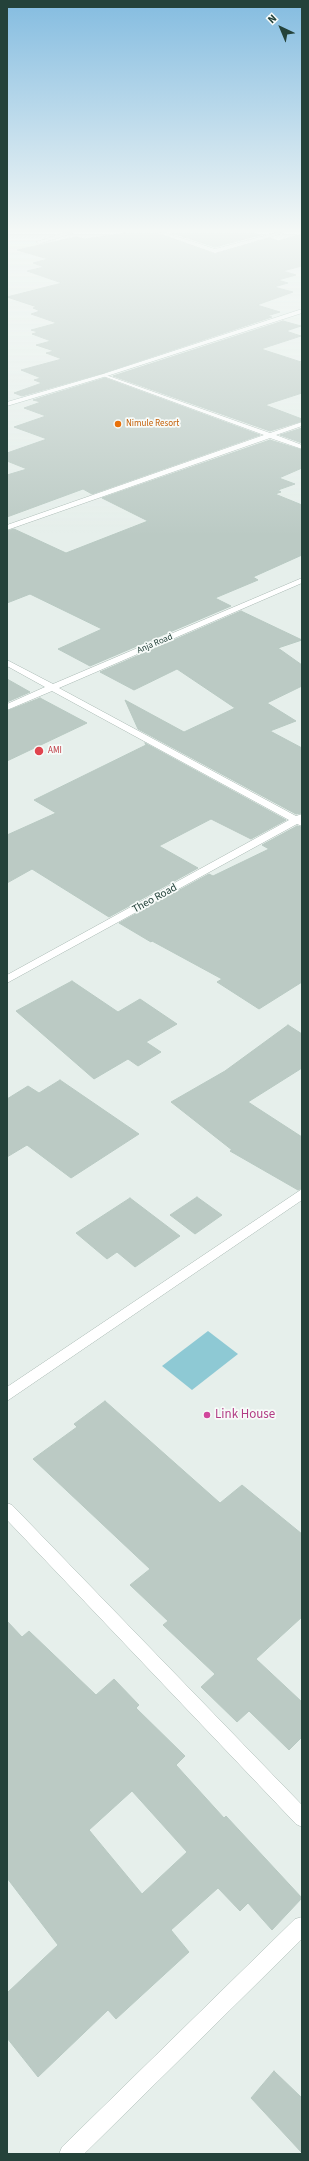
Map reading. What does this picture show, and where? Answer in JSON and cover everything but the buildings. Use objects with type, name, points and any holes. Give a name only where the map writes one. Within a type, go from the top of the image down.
[{"type":"street","points":[[7,404],[105,375],[230,334]]},
{"type":"street","points":[[105,375],[302,447]]},
{"type":"street","points":[[7,528],[302,424]]},
{"type":"street","name":"Anja Road","points":[[7,707],[302,580]]},
{"type":"street","points":[[7,664],[300,820]]},
{"type":"street","name":"Theo Road","points":[[7,980],[300,820]]},
{"type":"street","points":[[7,1395],[302,1194]]},
{"type":"street","points":[[7,1510],[302,1818]]},
{"type":"street","points":[[69,2154],[302,1926]]},
{"type":"water","points":[[208,1331],[238,1354],[192,1390],[162,1366]]},
{"type":"place","name":"Nimule Resort","points":[[118,424]]},
{"type":"place","name":"AMI","points":[[39,751]]},
{"type":"place","name":"Link House","points":[[207,1415]]}]
